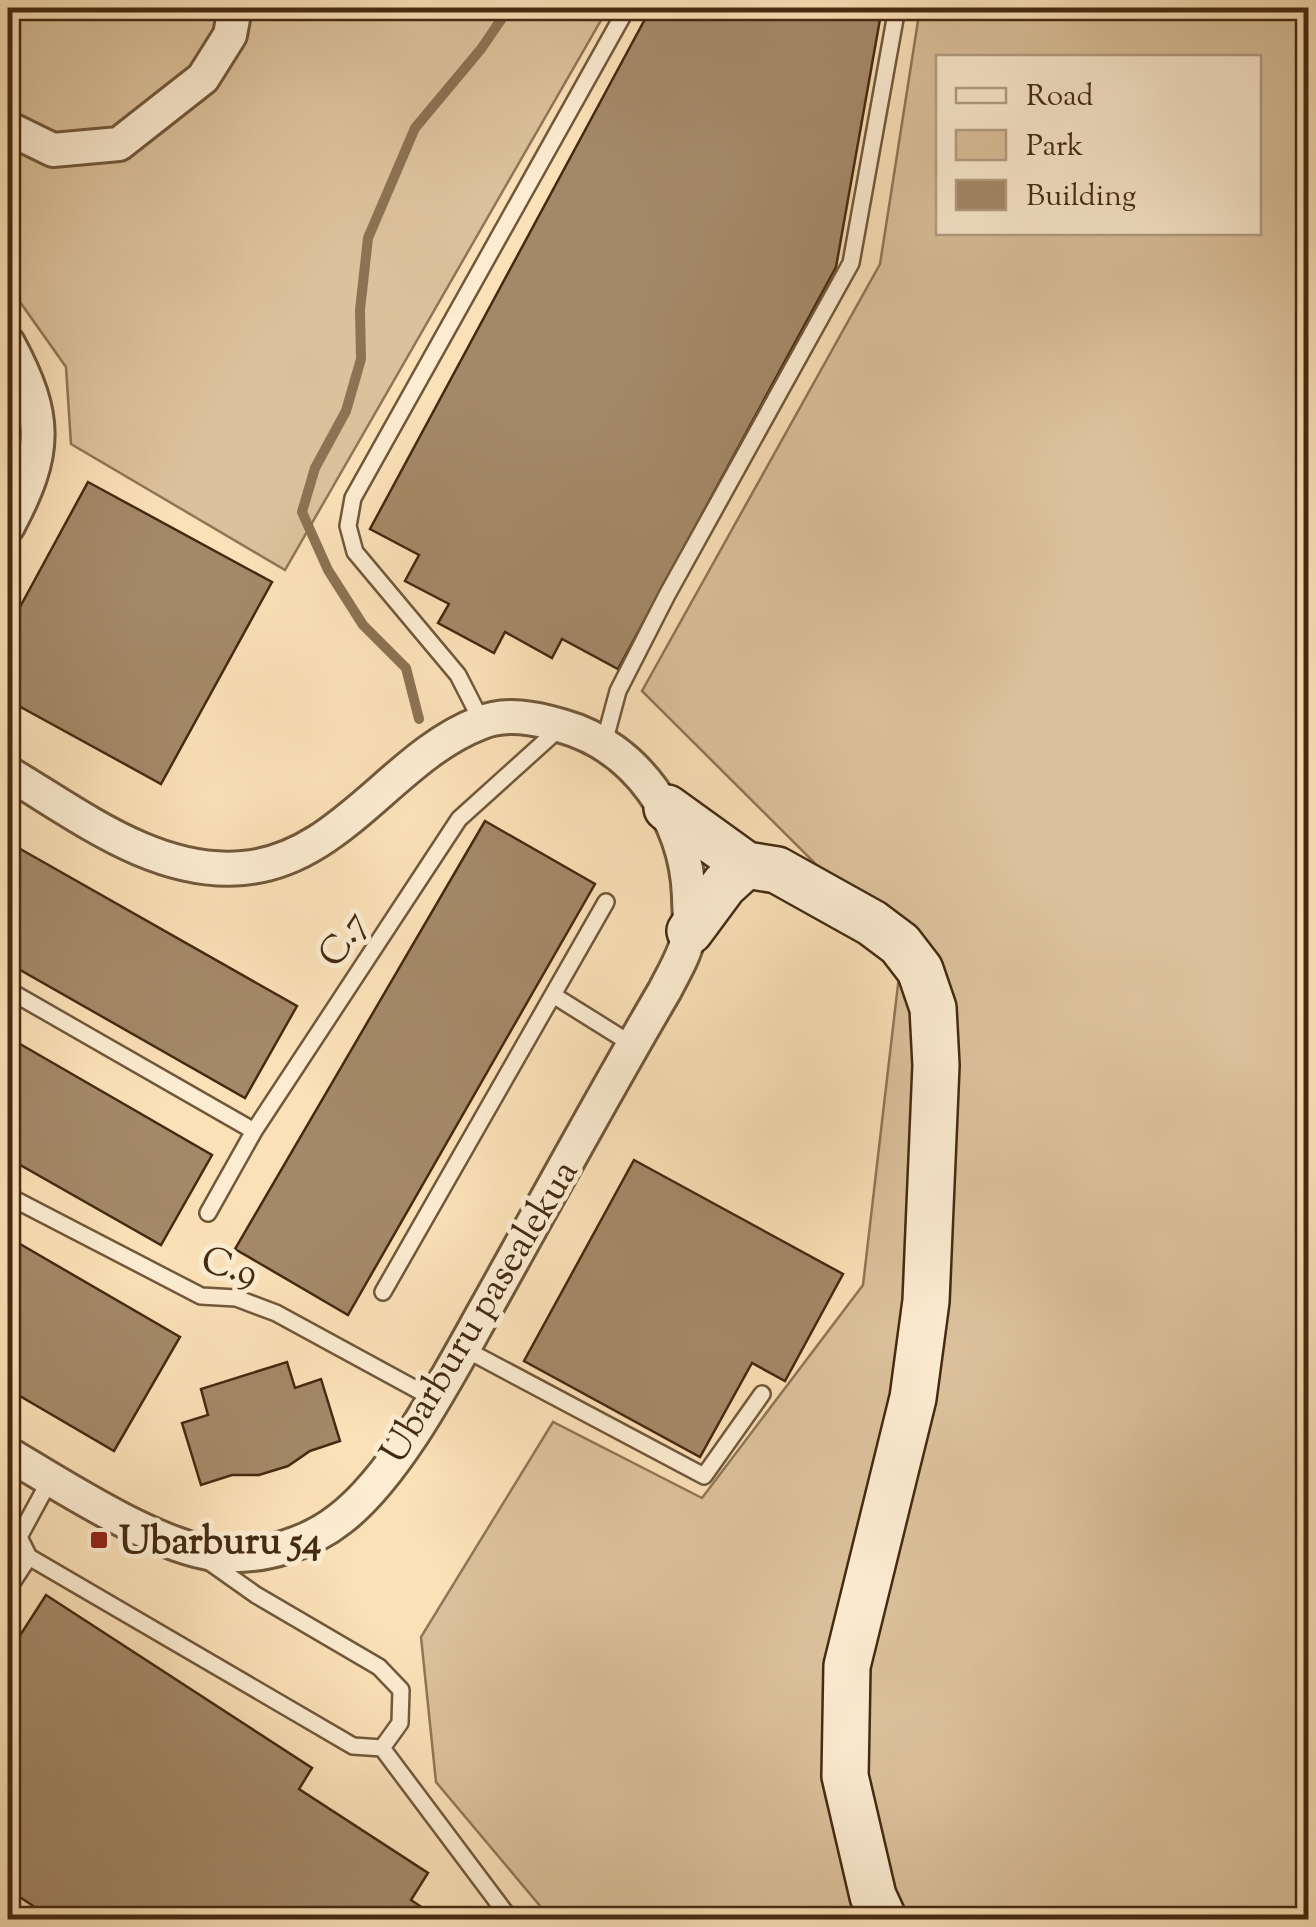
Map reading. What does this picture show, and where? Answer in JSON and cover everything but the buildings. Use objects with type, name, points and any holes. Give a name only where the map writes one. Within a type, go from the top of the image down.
[{"type":"main road","name":"Ubarburu pasealekua","points":[[667,808],[746,866],[724,884],[690,931]]},
{"type":"main road","points":[[746,866],[777,870],[900,944],[920,970],[934,1008],[936,1065],[923,1320],[913,1398],[847,1666],[845,1776],[873,1896],[884,1920]]},
{"type":"street","points":[[8,128],[53,150],[119,144],[203,78],[230,35],[235,8]]},
{"type":"street","points":[[8,344],[35,406],[40,436],[35,468],[8,526]]},
{"type":"street","name":"Ubarburu pasealekua","points":[[8,773],[104,830],[158,856],[198,868],[246,868],[316,842],[364,807],[428,748],[482,722],[532,718],[604,742],[667,808],[688,868],[690,931],[666,990],[434,1400],[380,1477],[340,1520],[294,1544],[263,1552],[228,1556],[197,1552],[164,1540],[8,1454]]},
{"type":"lane","points":[[482,722],[458,674],[355,552],[348,526],[350,512],[363,481],[627,8]]},
{"type":"lane","points":[[604,742],[618,691],[667,595],[851,263],[897,8]]},
{"type":"lane","name":"C.7","points":[[208,1213],[254,1132],[459,819],[562,726]]},
{"type":"lane","points":[[383,1292],[606,902]]},
{"type":"lane","points":[[8,990],[254,1132]]},
{"type":"lane","points":[[552,995],[633,1045]]},
{"type":"lane","name":"C.9","points":[[8,1196],[201,1296],[236,1298],[276,1313],[434,1400]]},
{"type":"lane","points":[[464,1348],[704,1476],[762,1394]]},
{"type":"lane","points":[[51,1478],[19,1537],[29,1557],[353,1746],[382,1748],[510,1920]]},
{"type":"lane","points":[[197,1552],[256,1595],[379,1668],[400,1690],[400,1722],[382,1748]]},
{"type":"lane","points":[[8,1590],[29,1557]]},
{"type":"green space","points":[[8,8],[608,8],[285,570],[71,444],[66,367],[8,285]]},
{"type":"green space","points":[[920,8],[1308,8],[1308,1919],[551,1919],[436,1782],[421,1637],[553,1422],[702,1498],[863,1285],[902,950],[642,691],[880,264]]},
{"type":"waterway","points":[[419,719],[406,668],[363,625],[328,570],[302,512],[315,468],[346,411],[361,359],[360,310],[368,238],[415,128],[481,49],[509,8]]},
{"type":"place","name":"Ubarburu 54","points":[[99,1540]]}]
